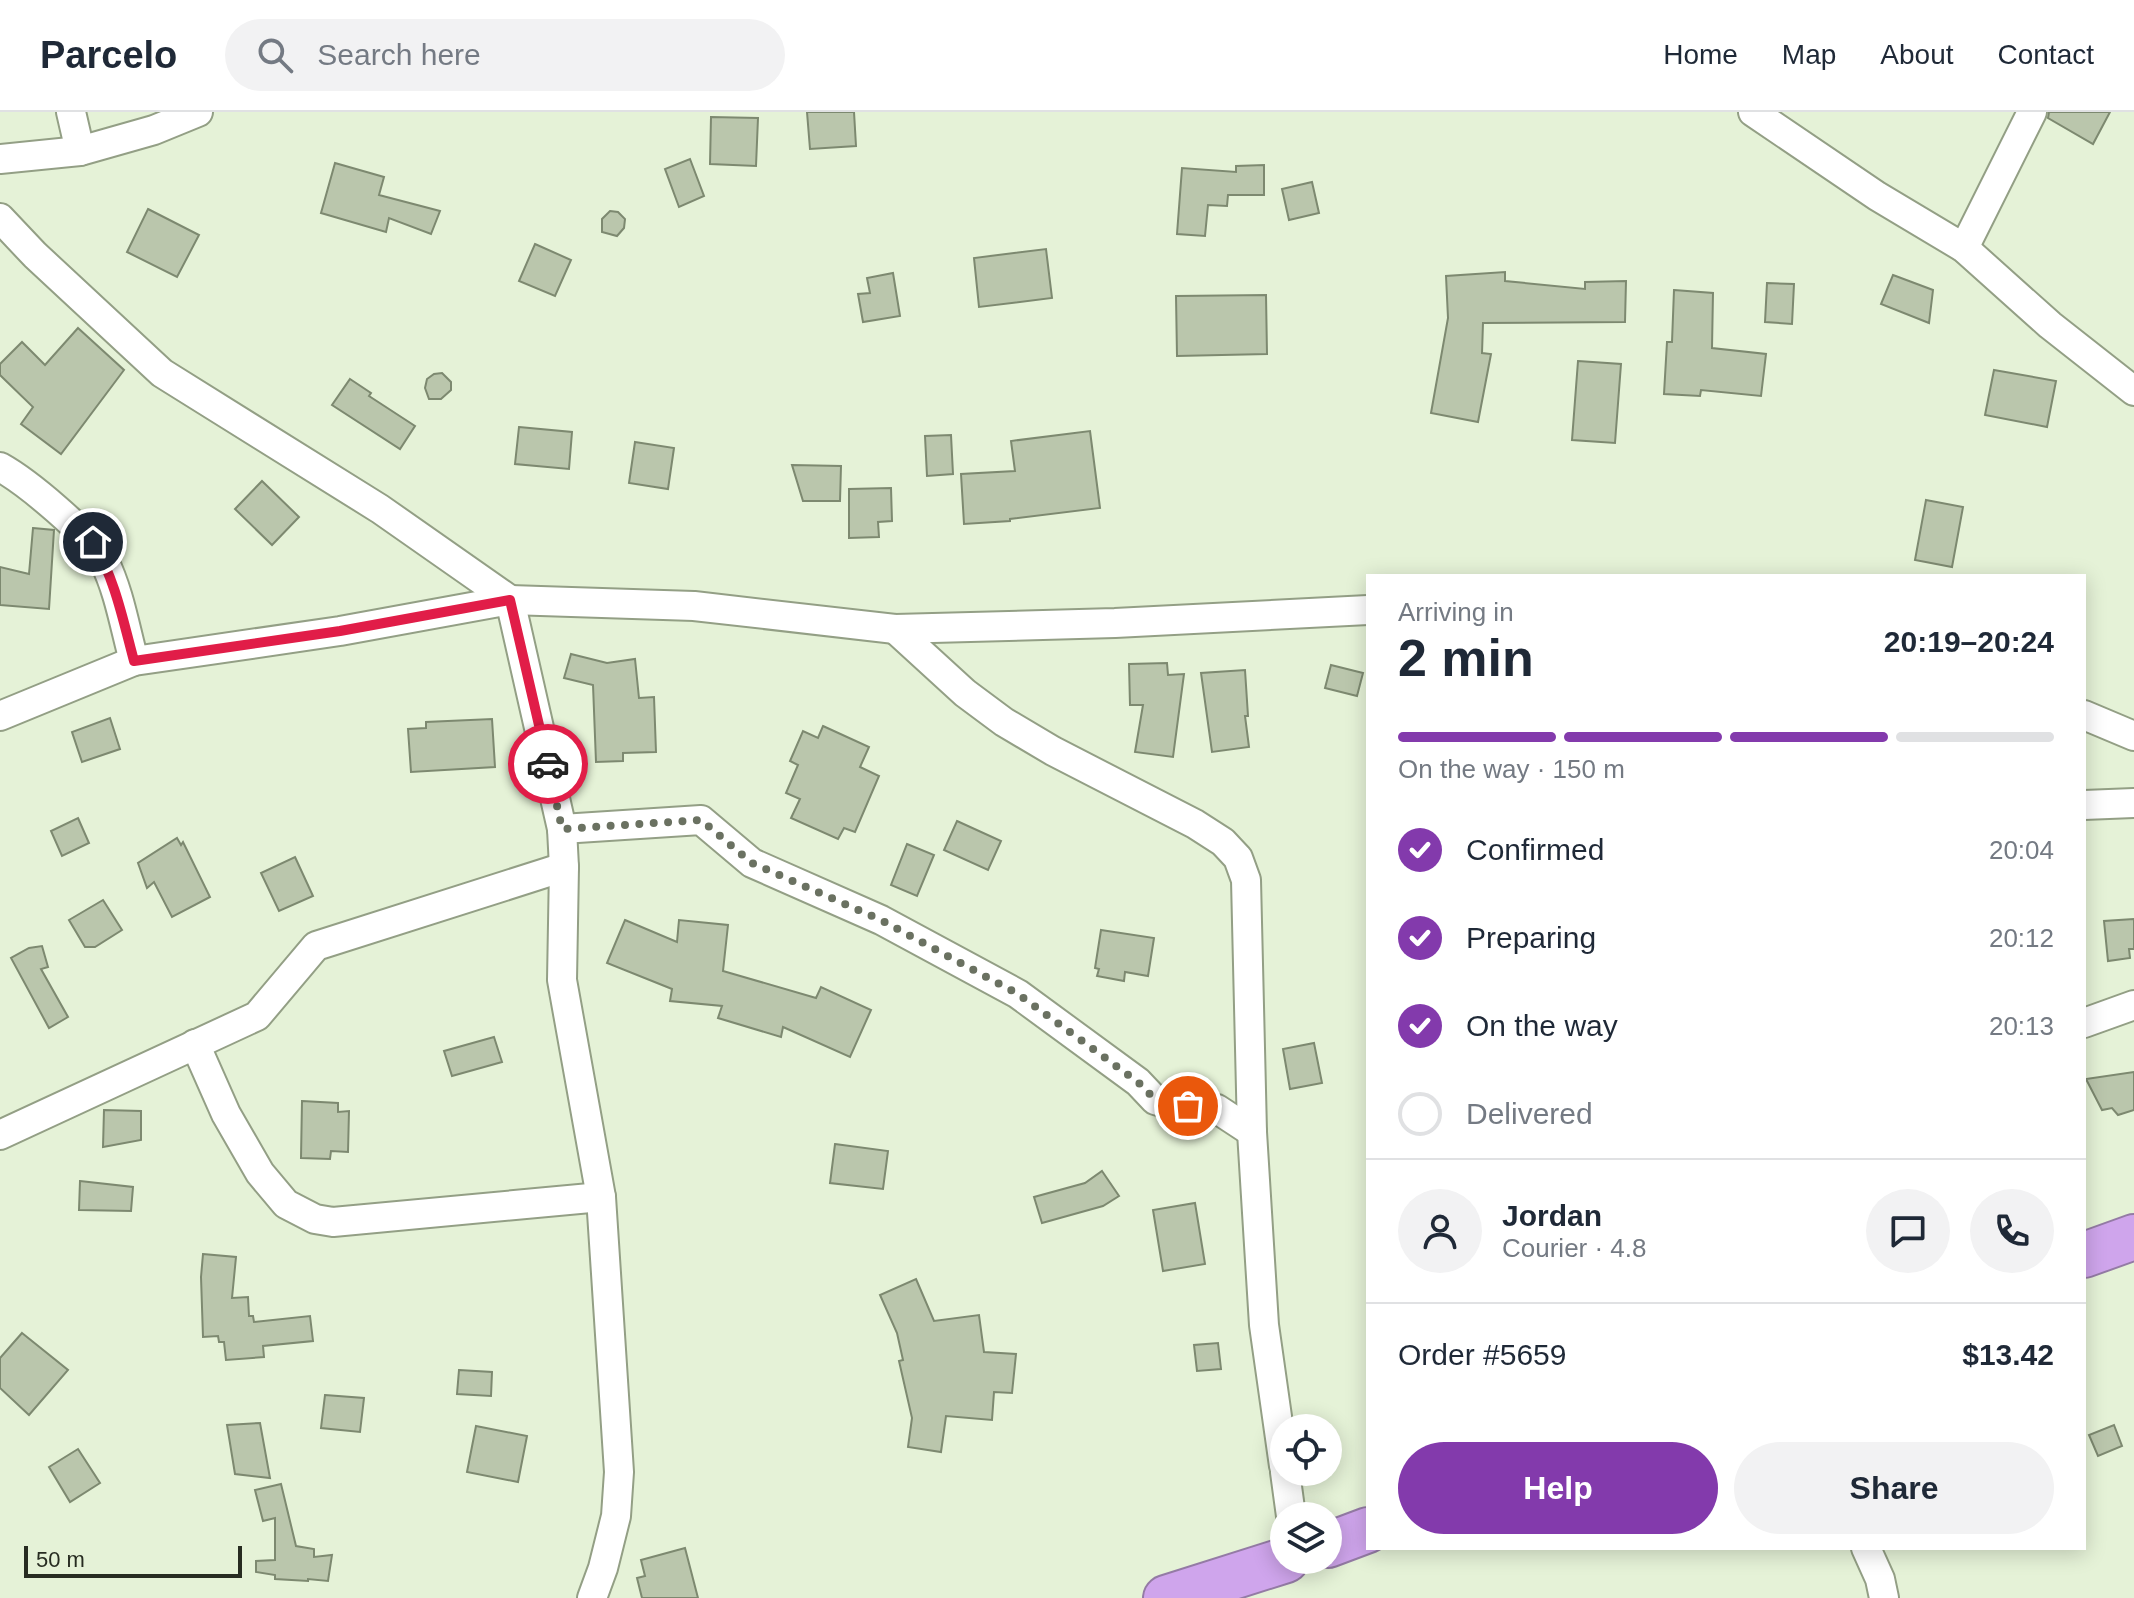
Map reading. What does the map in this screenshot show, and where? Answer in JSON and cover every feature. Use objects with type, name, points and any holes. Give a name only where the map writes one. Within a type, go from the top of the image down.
[{"type":"highway","points":[[2086,1254],[2134,1237]]},
{"type":"highway","points":[[2086,1281],[2134,1264]]},
{"type":"highway","points":[[1342,1540],[1366,1531]]},
{"type":"highway","points":[[1166,1598],[1270,1565]]},
{"type":"street","points":[[71,112],[80,151]]},
{"type":"street","points":[[0,159],[80,151],[154,130],[198,112]]},
{"type":"street","points":[[1753,112],[1877,196],[1964,248],[2050,325],[2134,391]]},
{"type":"street","points":[[1964,248],[2032,112]]},
{"type":"street","points":[[0,218],[45,265],[162,373],[380,509],[510,600],[562,829],[562,980],[601,1197],[619,1472],[616,1516],[592,1598]]},
{"type":"street","points":[[0,467],[16,476],[93,542],[113,582],[134,661]]},
{"type":"street","points":[[0,716],[134,661],[340,631],[510,600],[694,606],[895,629],[1115,623],[1366,610]]},
{"type":"street","points":[[895,629],[965,693],[1004,722],[1053,751],[1195,824],[1223,842],[1238,858],[1246,880],[1252,1132],[1264,1325],[1276,1414]]},
{"type":"street","points":[[2086,716],[2134,736]]},
{"type":"street","points":[[2086,805],[2134,803]]},
{"type":"street","points":[[562,829],[701,820],[752,863],[881,920],[1018,994],[1138,1082],[1155,1100],[1175,1106],[1217,1109],[1252,1132]]},
{"type":"street","points":[[0,1135],[257,1016],[316,946],[564,867]]},
{"type":"street","points":[[2086,1022],[2134,1005]]},
{"type":"street","points":[[195,1044],[226,1114],[260,1173],[286,1204],[315,1219],[333,1222],[601,1197]]},
{"type":"street","points":[[1867,1550],[1880,1579],[1884,1598]]},
{"type":"building","points":[[807,112],[854,112],[856,146],[810,149]]},
{"type":"building","points":[[2049,112],[2110,112],[2093,144],[2048,118]]},
{"type":"building","points":[[711,117],[758,118],[756,166],[710,164]]},
{"type":"building","points":[[690,159],[704,196],[679,207],[665,169]]},
{"type":"building","points":[[335,163],[384,177],[379,195],[440,211],[431,234],[389,218],[386,232],[321,213]]},
{"type":"building","points":[[1264,165],[1264,195],[1228,195],[1227,206],[1208,205],[1205,236],[1177,234],[1182,168],[1236,172],[1236,166]]},
{"type":"building","points":[[1312,182],[1319,213],[1289,220],[1282,189]]},
{"type":"building","points":[[148,209],[199,235],[177,277],[127,252]]},
{"type":"building","points":[[610,211],[618,212],[625,219],[624,228],[617,236],[602,232],[602,219]]},
{"type":"building","points":[[535,244],[571,260],[555,296],[519,281]]},
{"type":"building","points":[[1046,249],[1052,298],[979,307],[974,258]]},
{"type":"building","points":[[1505,272],[1505,281],[1585,289],[1585,282],[1626,281],[1625,322],[1483,323],[1482,353],[1491,354],[1478,422],[1431,413],[1448,318],[1446,276]]},
{"type":"building","points":[[893,273],[900,316],[863,322],[858,294],[870,293],[867,278]]},
{"type":"building","points":[[1893,275],[1933,290],[1929,323],[1881,304]]},
{"type":"building","points":[[1767,283],[1794,284],[1792,324],[1765,322]]},
{"type":"building","points":[[1674,290],[1713,293],[1712,348],[1766,354],[1761,396],[1701,390],[1700,396],[1664,394],[1667,342],[1672,342]]},
{"type":"building","points":[[1266,295],[1267,354],[1177,356],[1176,296]]},
{"type":"building","points":[[78,328],[124,370],[61,454],[21,424],[33,407],[0,375],[0,364],[22,342],[45,365]]},
{"type":"building","points":[[1578,361],[1621,364],[1615,443],[1572,440]]},
{"type":"building","points":[[1994,370],[2056,381],[2047,427],[1985,415]]},
{"type":"building","points":[[442,373],[451,382],[451,390],[441,399],[429,399],[425,388],[427,379]]},
{"type":"building","points":[[350,379],[371,393],[369,396],[415,426],[400,449],[332,405]]},
{"type":"building","points":[[519,427],[572,432],[569,469],[515,464]]},
{"type":"building","points":[[1090,431],[1100,508],[964,524],[961,474],[1015,471],[1011,441]]},
{"type":"building","points":[[951,435],[953,474],[927,476],[925,436]]},
{"type":"building","points":[[635,442],[674,448],[668,489],[629,483]]},
{"type":"building","points":[[792,465],[841,466],[840,501],[803,501]]},
{"type":"building","points":[[262,481],[299,517],[272,545],[235,509]]},
{"type":"building","points":[[891,488],[892,521],[878,522],[879,537],[849,538],[849,489]]},
{"type":"building","points":[[1926,500],[1963,507],[1952,567],[1915,560]]},
{"type":"building","points":[[33,528],[54,530],[49,609],[0,605],[0,567],[29,574]]},
{"type":"building","points":[[571,654],[607,663],[635,659],[639,698],[654,697],[656,752],[623,753],[623,761],[596,762],[593,685],[564,678]]},
{"type":"building","points":[[1167,663],[1168,675],[1184,674],[1173,757],[1135,752],[1143,705],[1130,705],[1129,664]]},
{"type":"building","points":[[1331,665],[1363,673],[1357,696],[1325,688]]},
{"type":"building","points":[[1245,670],[1249,747],[1212,752],[1201,673]]},
{"type":"building","points":[[110,718],[120,749],[82,762],[72,732]]},
{"type":"building","points":[[492,719],[495,767],[411,772],[408,729],[426,728],[426,722]]},
{"type":"building","points":[[823,726],[869,747],[860,767],[879,776],[855,832],[844,828],[838,839],[791,818],[800,799],[786,793],[798,765],[790,761],[803,731],[818,738]]},
{"type":"building","points":[[78,818],[89,843],[62,856],[51,831]]},
{"type":"building","points":[[957,821],[1001,841],[988,870],[944,850]]},
{"type":"building","points":[[177,838],[181,845],[183,842],[210,897],[172,917],[154,882],[147,888],[138,863]]},
{"type":"building","points":[[907,844],[934,855],[917,896],[891,885]]},
{"type":"building","points":[[295,857],[313,896],[279,911],[261,873]]},
{"type":"building","points":[[103,900],[122,930],[95,947],[85,947],[69,920]]},
{"type":"building","points":[[2134,919],[2134,949],[2129,949],[2130,958],[2108,961],[2104,921]]},
{"type":"building","points":[[625,920],[677,942],[679,920],[728,925],[723,971],[816,998],[821,987],[871,1010],[850,1057],[783,1027],[781,1037],[718,1018],[722,1006],[670,1001],[672,989],[607,963]]},
{"type":"building","points":[[1101,930],[1154,938],[1148,976],[1125,972],[1124,981],[1097,976],[1099,969],[1095,968]]},
{"type":"building","points":[[42,946],[48,967],[41,969],[68,1017],[49,1028],[11,958],[29,948]]},
{"type":"building","points":[[494,1037],[502,1062],[452,1076],[444,1051]]},
{"type":"building","points":[[1314,1043],[1322,1083],[1290,1089],[1283,1049]]},
{"type":"building","points":[[2134,1072],[2134,1110],[2118,1115],[2112,1108],[2102,1110],[2086,1079]]},
{"type":"building","points":[[302,1101],[338,1103],[338,1112],[349,1111],[348,1152],[331,1151],[330,1159],[301,1158]]},
{"type":"building","points":[[104,1110],[141,1111],[141,1140],[103,1147]]},
{"type":"building","points":[[835,1144],[888,1151],[883,1189],[830,1183]]},
{"type":"building","points":[[1102,1171],[1119,1196],[1103,1206],[1042,1223],[1034,1197],[1085,1183]]},
{"type":"building","points":[[80,1181],[133,1187],[131,1211],[79,1210]]},
{"type":"building","points":[[1195,1203],[1205,1264],[1163,1271],[1153,1210]]},
{"type":"building","points":[[203,1254],[236,1257],[232,1298],[248,1297],[249,1316],[253,1316],[254,1322],[310,1316],[313,1341],[263,1346],[264,1357],[226,1360],[224,1342],[219,1342],[218,1336],[203,1337]]},
{"type":"building","points":[[916,1279],[934,1321],[979,1315],[984,1352],[1016,1354],[1012,1393],[994,1392],[992,1420],[946,1416],[941,1452],[908,1447],[912,1418],[899,1361],[903,1360],[897,1333],[880,1295]]},
{"type":"building","points":[[22,1333],[68,1370],[29,1415],[0,1388],[0,1358]]},
{"type":"building","points":[[1218,1343],[1221,1369],[1197,1371],[1194,1345]]},
{"type":"building","points":[[459,1370],[492,1372],[491,1396],[457,1394]]},
{"type":"building","points":[[325,1395],[364,1398],[360,1432],[321,1428]]},
{"type":"building","points":[[260,1423],[270,1478],[235,1474],[227,1425]]},
{"type":"building","points":[[2114,1425],[2122,1446],[2098,1456],[2089,1435]]},
{"type":"building","points":[[476,1426],[527,1436],[518,1482],[467,1472]]},
{"type":"building","points":[[78,1449],[100,1483],[70,1502],[49,1467]]},
{"type":"building","points":[[281,1484],[296,1546],[314,1549],[314,1557],[332,1555],[328,1581],[275,1579],[275,1575],[256,1572],[256,1561],[275,1560],[275,1518],[263,1521],[255,1490]]},
{"type":"building","points":[[685,1548],[698,1598],[642,1598],[637,1578],[645,1576],[641,1560]]},
{"type":"way so far","points":[[548,764],[562,829],[701,820],[752,863],[881,920],[1018,994],[1138,1082],[1155,1100],[1188,1106]]},
{"type":"route","points":[[93,542],[113,582],[134,661],[340,631],[510,600],[548,764]]}]
